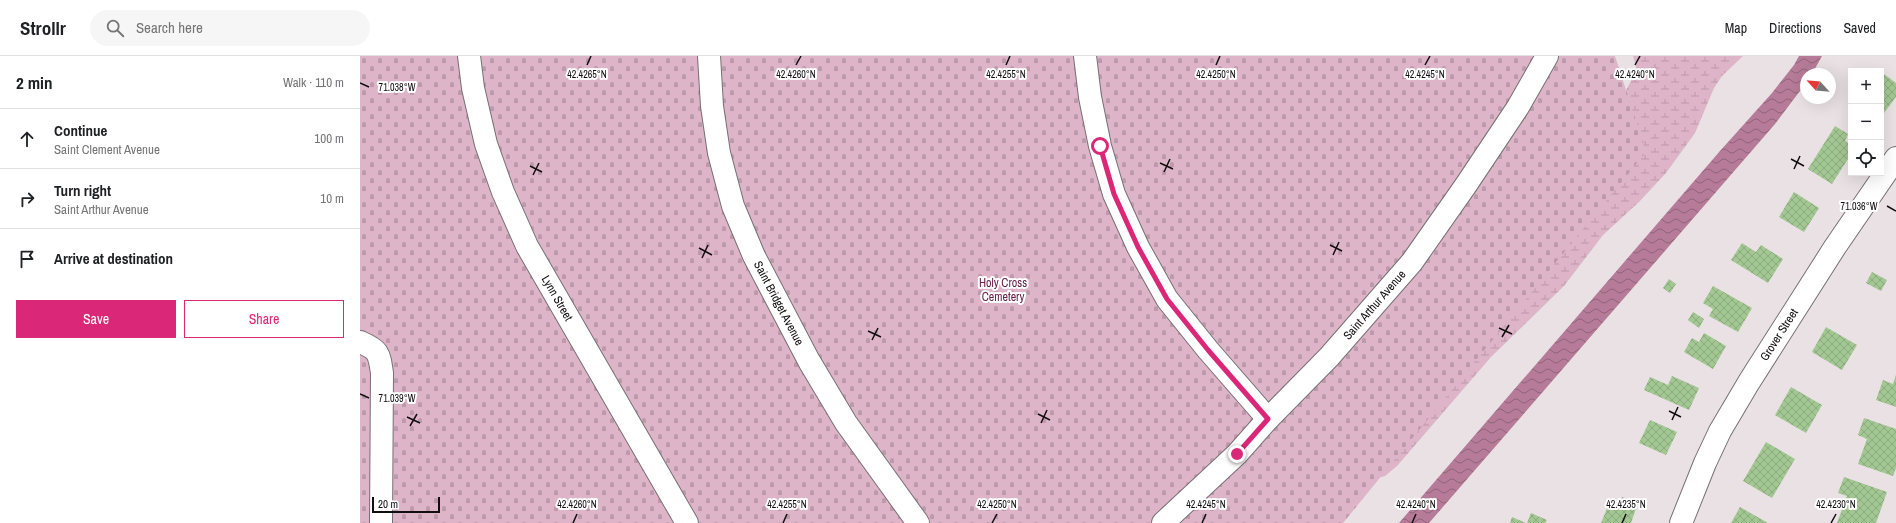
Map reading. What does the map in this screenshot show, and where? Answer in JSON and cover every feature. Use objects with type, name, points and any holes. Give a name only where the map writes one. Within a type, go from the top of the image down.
[{"type":"main road","name":"Lynn Street","points":[[469,56],[473,88],[486,144],[503,192],[527,246],[687,523]]},
{"type":"main road","name":"Saint Bridget Avenue","points":[[709,56],[712,106],[719,153],[734,206],[754,256],[808,362],[846,423],[918,523]]},
{"type":"main road","points":[[1084,56],[1090,97],[1102,153],[1114,194],[1138,247],[1167,299],[1208,350],[1268,419]]},
{"type":"main road","name":"Saint Arthur Avenue","points":[[1162,523],[1237,454],[1268,419],[1330,357],[1412,262],[1466,185],[1518,106],[1547,56]]},
{"type":"main road","name":"Grover Street","points":[[1681,523],[1705,463],[1734,407],[1835,247],[1896,158]]},
{"type":"main road","points":[[360,342],[372,347],[379,354],[382,373],[381,523]]},
{"type":"green space","name":"Holy Cross Cemetery","points":[[360,56],[1615,56],[1646,152],[1343,523],[360,523]]},
{"type":"green space","points":[[1633,56],[1743,56],[1722,76],[1714,88],[1695,133],[1666,173],[1639,202],[1603,235],[1564,286],[1491,357],[1397,466],[1385,476],[1371,480],[1625,92],[1637,70]]},
{"type":"water","points":[[1799,56],[1822,56],[1815,68],[1800,68],[1800,91],[1775,124],[1429,523],[1399,523],[1720,151],[1772,93],[1794,65]]},
{"type":"building","points":[[1884,74],[1896,83],[1896,97],[1884,113]]},
{"type":"building","points":[[1835,126],[1848,134],[1845,141],[1848,143],[1848,159],[1832,184],[1808,169]]},
{"type":"building","points":[[1794,192],[1819,208],[1804,232],[1779,217]]},
{"type":"building","points":[[1742,243],[1756,252],[1761,245],[1783,259],[1768,283],[1731,260]]},
{"type":"building","points":[[1872,272],[1887,280],[1881,291],[1866,283]]},
{"type":"building","points":[[1669,279],[1676,284],[1670,293],[1663,288]]},
{"type":"building","points":[[1713,286],[1752,308],[1738,332],[1709,316],[1713,309],[1703,303]]},
{"type":"building","points":[[1693,312],[1704,319],[1699,328],[1688,320]]},
{"type":"building","points":[[1826,327],[1857,345],[1842,370],[1812,352]]},
{"type":"building","points":[[1704,333],[1726,346],[1713,369],[1684,352],[1692,338],[1699,342]]},
{"type":"building","points":[[1896,375],[1896,407],[1876,400],[1883,380],[1893,384]]},
{"type":"building","points":[[1672,376],[1699,388],[1689,410],[1644,390],[1650,377],[1668,385]]},
{"type":"building","points":[[1791,387],[1822,405],[1806,433],[1775,415]]},
{"type":"building","points":[[1864,418],[1896,429],[1896,468],[1893,476],[1858,464],[1867,439],[1858,435]]},
{"type":"building","points":[[1650,420],[1677,432],[1666,455],[1639,443]]},
{"type":"building","points":[[1766,442],[1795,459],[1772,498],[1743,481]]},
{"type":"building","points":[[1844,477],[1887,492],[1876,523],[1837,523],[1847,496],[1838,493]]},
{"type":"building","points":[[1622,497],[1638,503],[1631,523],[1601,523],[1608,506],[1617,509]]},
{"type":"building","points":[[1740,507],[1768,523],[1731,523]]},
{"type":"building","points":[[1531,513],[1547,520],[1545,523],[1527,523]]},
{"type":"building","points":[[1512,517],[1526,523],[1510,523]]},
{"type":"route","points":[[1100,146],[1114,194],[1138,247],[1167,299],[1208,350],[1268,419],[1237,454]]}]
